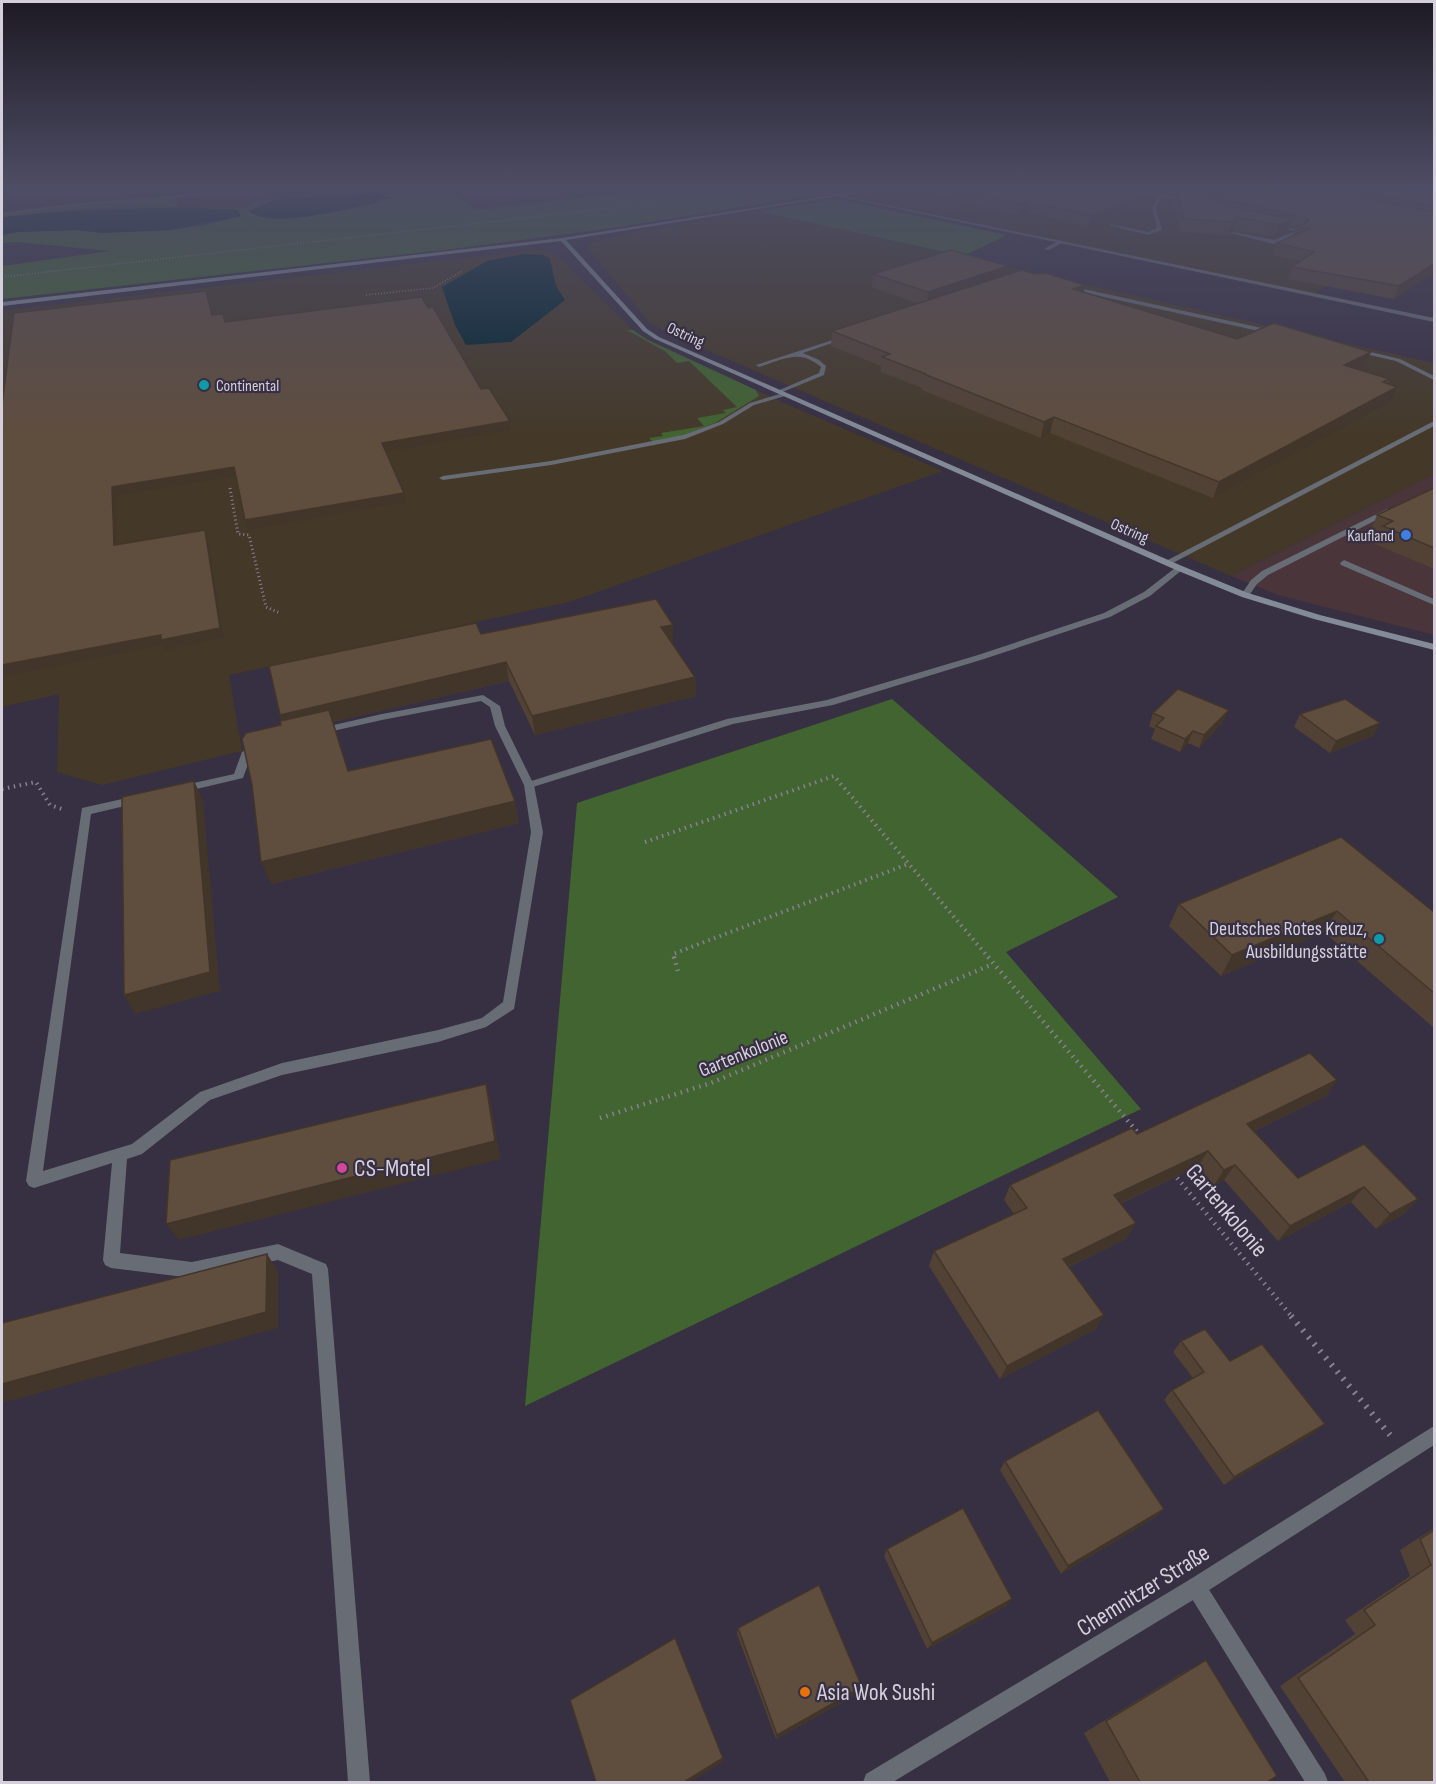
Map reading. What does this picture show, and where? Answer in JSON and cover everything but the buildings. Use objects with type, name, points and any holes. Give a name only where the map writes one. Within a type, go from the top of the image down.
[{"type":"main road","points":[[2,304],[301,269]]},
{"type":"main road","name":"Ostring","points":[[590,269],[645,330],[657,338],[1166,563],[1245,595],[1317,617],[1434,647]]},
{"type":"street","points":[[1191,269],[1434,320]]},
{"type":"street","points":[[1067,287],[1282,334]]},
{"type":"street","points":[[759,365],[849,336]]},
{"type":"street","points":[[1352,350],[1398,360],[1434,378]]},
{"type":"street","points":[[443,478],[551,463],[685,437],[700,437],[724,428],[747,414],[748,407],[822,374],[824,367],[817,361],[797,353]]},
{"type":"street","points":[[1166,563],[1434,423]]},
{"type":"street","points":[[1245,595],[1254,582],[1265,573],[1395,509]]},
{"type":"street","points":[[1344,563],[1434,602]]},
{"type":"street","points":[[529,785],[731,721],[829,703],[1054,633],[1107,615],[1147,594],[1179,568]]},
{"type":"street","points":[[483,698],[495,706],[500,726],[529,785],[537,832],[509,1005],[486,1022],[438,1036],[282,1068],[205,1096],[137,1149],[34,1182],[86,811],[239,776],[246,754],[263,744],[382,717],[483,698]]},
{"type":"street","points":[[120,1155],[111,1260],[192,1269],[279,1252],[320,1269],[359,1782]]},
{"type":"street","name":"Chemnitzer Straße","points":[[874,1782],[1196,1587],[1434,1435]]},
{"type":"street","points":[[1196,1587],[1317,1782]]},
{"type":"path","points":[[2,277],[70,269]]},
{"type":"path","points":[[366,295],[433,288],[463,271]]},
{"type":"path","points":[[230,488],[238,534],[249,535],[266,607],[280,613]]},
{"type":"path","points":[[645,842],[834,776],[1145,1141]]},
{"type":"path","points":[[2,789],[36,782],[45,800],[58,810],[86,811]]},
{"type":"path","points":[[679,975],[673,954],[908,864]]},
{"type":"path","name":"Gartenkolonie","points":[[600,1118],[711,1083],[993,964]]},
{"type":"path","name":"Gartenkolonie","points":[[1168,1168],[1406,1454]]},
{"type":"shaded area","points":[[365,269],[571,269],[635,332],[648,340],[786,404],[943,471],[569,602],[229,675],[242,751],[102,785],[57,772],[59,694],[2,707],[2,311]]},
{"type":"shaded area","points":[[605,269],[1017,269],[1434,363],[1434,474],[1231,576],[674,336],[650,323]]},
{"type":"shaded area","points":[[1193,269],[1356,269],[1312,295]]},
{"type":"shaded area","points":[[1434,474],[1434,635],[1278,595],[1231,576]]},
{"type":"green space","points":[[2,269],[270,269],[2,299]]},
{"type":"green space","points":[[627,330],[633,330],[648,340],[756,390],[759,396],[715,423],[678,437],[653,442],[649,438],[663,436],[661,433],[704,426],[697,418],[726,413],[723,410],[737,407],[689,361],[677,363],[666,352]]},
{"type":"green space","points":[[892,699],[1118,897],[1006,952],[1141,1109],[525,1406],[577,803]]},
{"type":"water","points":[[473,269],[552,269],[556,286],[565,300],[511,342],[466,345],[455,325],[442,287]]},
{"type":"place","name":"Continental","points":[[204,385]]},
{"type":"place","name":"Kaufland","points":[[1406,535]]},
{"type":"place","name":"Deutsches Rotes Kreuz, Ausbildungsstätte","points":[[1379,939]]},
{"type":"place","name":"CS-Motel","points":[[342,1168]]},
{"type":"place","name":"Asia Wok Sushi","points":[[805,1692]]}]
